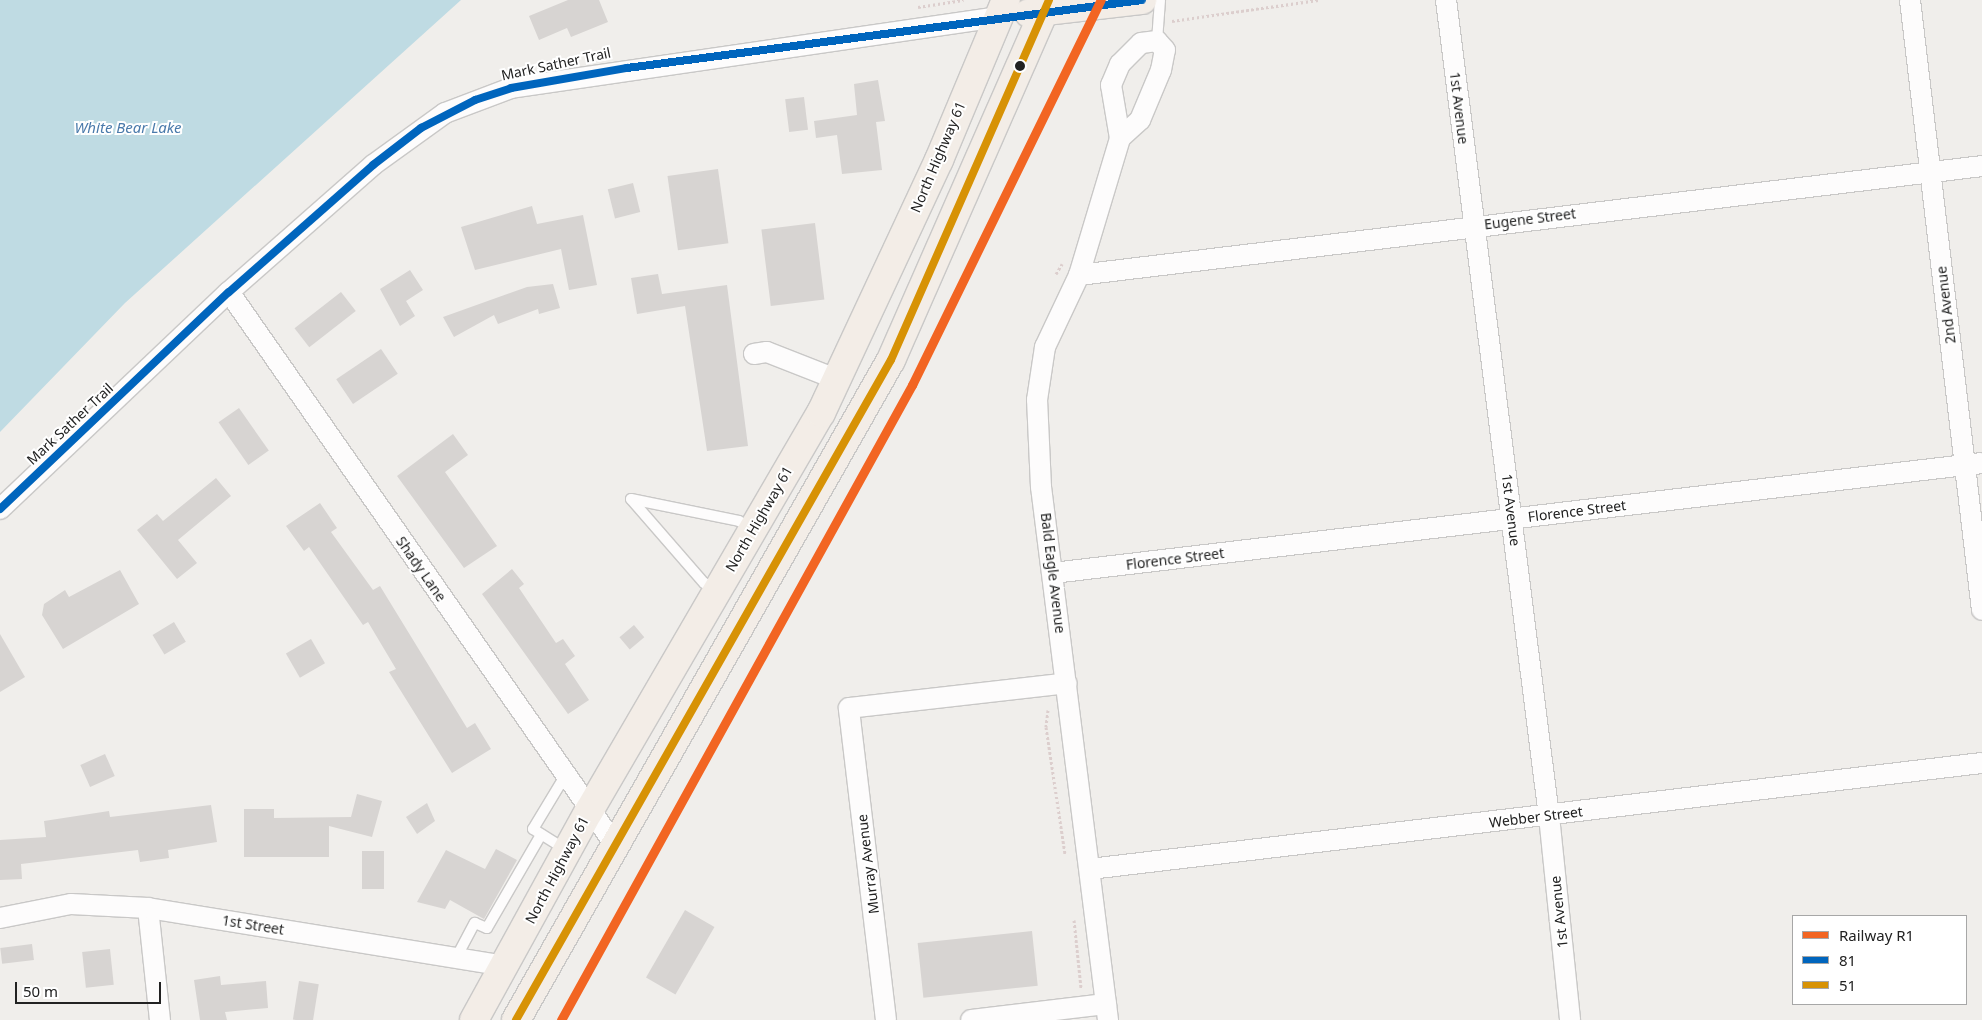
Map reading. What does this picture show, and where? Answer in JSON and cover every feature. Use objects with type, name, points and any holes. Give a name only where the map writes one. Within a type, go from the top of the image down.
[{"type":"main road","points":[[1002,9],[1142,0]]},
{"type":"main road","points":[[516,1020],[615,845],[806,517],[891,360],[1047,6]]},
{"type":"main road","name":"North Highway 61","points":[[474,1020],[588,811],[718,590],[836,379],[939,160],[1002,9]]},
{"type":"street","name":"1st Avenue","points":[[1446,0],[1549,816],[1570,1020]]},
{"type":"street","name":"2nd Avenue","points":[[1910,0],[1930,172],[1973,464],[1982,610]]},
{"type":"street","points":[[0,509],[229,292],[396,147],[442,115],[475,100],[511,88],[1002,9]]},
{"type":"street","name":"Bald Eagle Avenue","points":[[1107,1012],[1041,487],[1037,400],[1045,347],[1079,276],[1120,138],[1111,85],[1120,64],[1141,43],[1158,33]]},
{"type":"street","points":[[1120,138],[1140,120],[1161,70],[1165,50],[1158,33]]},
{"type":"street","name":"Eugene Street","points":[[1079,276],[1476,226],[1982,166]]},
{"type":"street","name":"Shady Lane","points":[[229,292],[588,811],[615,845]]},
{"type":"street","points":[[754,354],[767,352],[836,379]]},
{"type":"street","name":"Florence Street","points":[[1053,574],[1973,464]]},
{"type":"street","name":"Murray Avenue","points":[[886,1020],[849,708],[1067,683]]},
{"type":"street","name":"Webber Street","points":[[1090,869],[1549,816],[1982,763]]},
{"type":"street","name":"1st Street","points":[[0,918],[71,904],[148,908],[505,966]]},
{"type":"street","points":[[148,908],[160,1020]]},
{"type":"street","points":[[971,1020],[1107,1012]]},
{"type":"lane","points":[[1158,33],[1160,0]]},
{"type":"lane","points":[[718,590],[704,582],[632,500],[739,521],[753,528]]},
{"type":"lane","points":[[565,776],[533,829],[567,850]]},
{"type":"lane","points":[[456,958],[475,923],[487,928],[541,835]]},
{"type":"path","points":[[916,8],[963,0]]},
{"type":"path","points":[[1158,33],[1191,16],[1318,0]]},
{"type":"water","name":"White Bear Lake","points":[[0,0],[461,0],[125,303],[0,432]]},
{"type":"building","points":[[568,0],[599,0],[608,22],[571,37],[567,28],[539,40],[529,16]]},
{"type":"building","points":[[878,80],[885,121],[876,122],[882,170],[842,174],[837,135],[816,138],[814,121],[857,115],[854,84]]},
{"type":"building","points":[[804,97],[808,130],[789,132],[785,99]]},
{"type":"building","points":[[718,169],[728,243],[678,250],[667,176]]},
{"type":"building","points":[[633,183],[640,212],[615,218],[608,189]]},
{"type":"building","points":[[532,206],[537,224],[583,215],[597,285],[569,290],[561,249],[475,270],[461,227]]},
{"type":"building","points":[[815,223],[824,299],[771,306],[761,230]]},
{"type":"building","points":[[410,270],[423,290],[406,301],[415,316],[400,326],[380,289]]},
{"type":"building","points":[[658,274],[662,294],[727,285],[748,446],[707,451],[685,306],[637,314],[631,278]]},
{"type":"building","points":[[553,284],[560,308],[539,314],[538,309],[498,324],[494,315],[454,337],[443,317],[527,287]]},
{"type":"building","points":[[341,292],[356,311],[309,347],[295,328]]},
{"type":"building","points":[[381,349],[398,374],[353,404],[336,379]]},
{"type":"building","points":[[239,408],[269,451],[248,465],[219,422]]},
{"type":"building","points":[[453,434],[468,455],[445,472],[497,546],[464,568],[397,476]]},
{"type":"building","points":[[216,478],[231,496],[178,540],[197,563],[177,579],[137,530],[157,514],[163,521]]},
{"type":"building","points":[[320,503],[337,528],[331,532],[373,590],[380,586],[467,728],[475,723],[491,749],[452,773],[389,672],[396,669],[368,622],[363,625],[309,547],[304,551],[286,526]]},
{"type":"building","points":[[512,569],[524,584],[519,588],[556,643],[563,639],[575,656],[565,664],[589,700],[568,714],[482,594]]},
{"type":"building","points":[[120,570],[139,604],[63,649],[42,615],[44,604],[65,590],[69,597]]},
{"type":"building","points":[[174,622],[186,642],[164,655],[153,635]]},
{"type":"building","points":[[634,625],[644,637],[630,649],[619,637]]},
{"type":"building","points":[[0,634],[25,677],[0,692]]},
{"type":"building","points":[[311,639],[325,663],[300,678],[286,654]]},
{"type":"building","points":[[105,754],[115,776],[90,787],[80,765]]},
{"type":"building","points":[[357,794],[382,801],[372,837],[329,826],[329,857],[244,857],[244,809],[274,809],[274,818],[351,817]]},
{"type":"building","points":[[427,803],[435,821],[417,834],[406,817]]},
{"type":"building","points":[[211,805],[217,842],[168,850],[169,858],[140,862],[138,850],[21,864],[22,879],[0,880],[0,840],[46,837],[44,821],[109,811],[110,817]]},
{"type":"building","points":[[496,849],[517,860],[484,919],[450,900],[445,909],[417,902],[446,850],[485,869]]},
{"type":"building","points":[[362,851],[384,851],[384,889],[362,889]]},
{"type":"building","points":[[685,910],[714,927],[675,995],[646,978]]},
{"type":"building","points":[[1032,931],[1038,986],[923,998],[918,943]]},
{"type":"building","points":[[32,944],[34,960],[2,964],[0,948]]},
{"type":"building","points":[[110,949],[114,985],[86,988],[82,952]]},
{"type":"building","points":[[220,976],[221,985],[266,981],[268,1008],[225,1012],[227,1020],[200,1020],[194,980]]},
{"type":"building","points":[[299,981],[319,984],[313,1020],[293,1020]]},
{"type":"rail line","name":"R1","points":[[561,1020],[912,385],[1101,0]]},
{"type":"transit line","name":"51","points":[[516,1020],[891,360],[1049,0]]},
{"type":"transit line","name":"81","points":[[0,509],[229,292],[373,165],[421,128],[475,100],[511,88],[627,68],[1142,0]]}]
